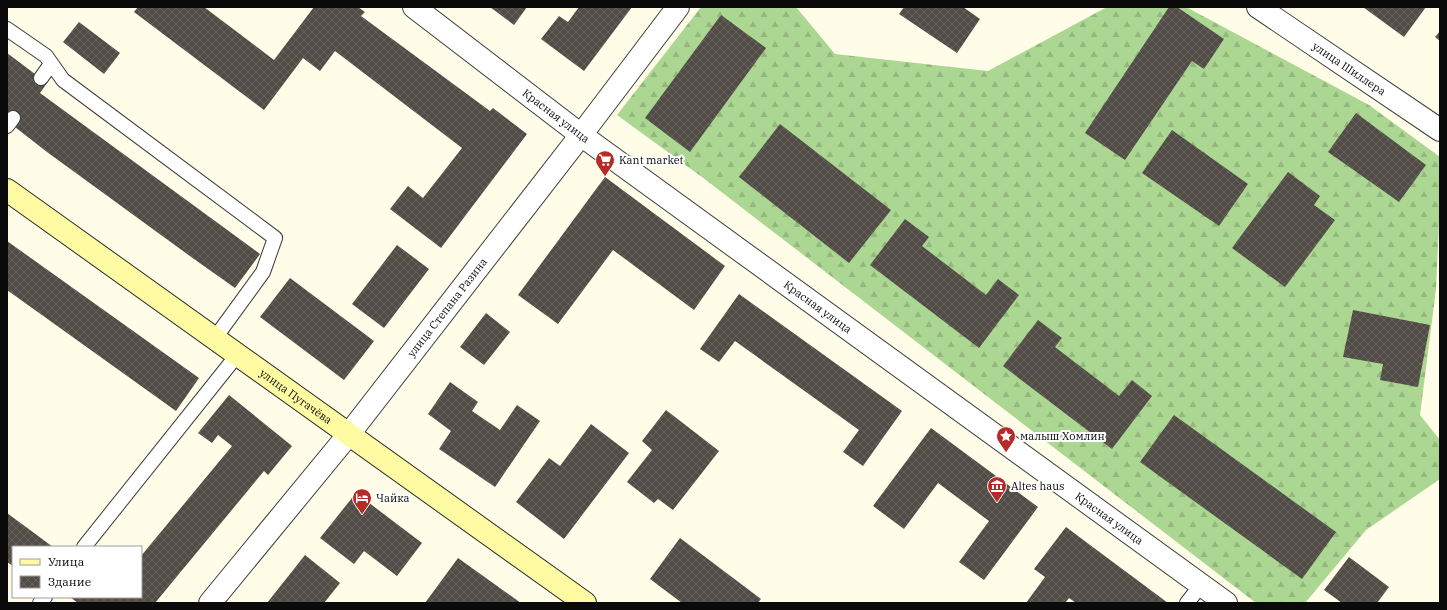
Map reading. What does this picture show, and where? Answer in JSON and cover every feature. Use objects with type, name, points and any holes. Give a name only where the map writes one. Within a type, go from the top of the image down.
[{"type":"street","name":"Красная улица","points":[[414,7],[582,135],[1226,603]]},
{"type":"street","name":"улица Степана Разина","points":[[210,603],[349,434],[582,135],[678,7]]},
{"type":"street","name":"улица Шиллера","points":[[1258,7],[1440,130]]},
{"type":"street","name":"улица Пугачёва","points":[[7,190],[585,603]]},
{"type":"lane","points":[[7,29],[46,56],[63,80],[275,238],[263,272],[215,338]]},
{"type":"lane","points":[[41,78],[51,64]]},
{"type":"lane","points":[[85,546],[238,354]]},
{"type":"lane","points":[[1187,603],[1201,585]]},
{"type":"green space","points":[[701,7],[796,7],[835,54],[988,71],[1107,7],[1186,7],[1369,105],[1440,157],[1440,200],[1436,289],[1420,415],[1440,440],[1440,479],[1366,530],[1305,603],[1256,603],[702,177],[617,115]]},
{"type":"building","points":[[138,7],[204,7],[274,60],[314,7],[358,7],[365,12],[361,16],[490,111],[493,108],[527,134],[441,248],[390,209],[408,186],[423,198],[462,148],[335,51],[320,71],[303,58],[264,110],[134,12]]},
{"type":"building","points":[[490,7],[527,7],[514,25]]},
{"type":"building","points":[[579,7],[632,7],[584,71],[541,39],[559,16],[568,22]]},
{"type":"building","points":[[904,7],[963,7],[980,19],[957,53],[899,14]]},
{"type":"building","points":[[1169,7],[1177,7],[1224,39],[1204,69],[1192,61],[1125,160],[1085,133]]},
{"type":"building","points":[[1363,7],[1426,7],[1404,37]]},
{"type":"building","points":[[721,15],[766,48],[690,152],[645,118]]},
{"type":"building","points":[[79,22],[120,53],[104,74],[63,42]]},
{"type":"building","points":[[1440,31],[1440,41],[1435,37]]},
{"type":"building","points":[[7,53],[47,83],[40,93],[260,254],[235,288],[47,152],[15,127],[18,122],[7,114]]},
{"type":"building","points":[[1356,113],[1426,165],[1399,202],[1328,152]]},
{"type":"building","points":[[780,124],[891,210],[849,263],[739,177]]},
{"type":"building","points":[[1172,130],[1248,184],[1219,226],[1142,173]]},
{"type":"building","points":[[1288,172],[1320,196],[1314,205],[1335,220],[1285,287],[1232,248]]},
{"type":"building","points":[[605,177],[725,266],[694,310],[613,250],[558,324],[518,295]]},
{"type":"building","points":[[905,219],[929,237],[922,246],[986,295],[998,279],[1019,295],[979,348],[870,265]]},
{"type":"building","points":[[7,241],[199,378],[176,411],[7,290]]},
{"type":"building","points":[[397,245],[429,269],[384,328],[352,304]]},
{"type":"building","points":[[290,278],[374,341],[344,380],[260,317]]},
{"type":"building","points":[[739,294],[902,411],[863,466],[843,452],[859,430],[735,341],[719,362],[700,349]]},
{"type":"building","points":[[1353,310],[1430,325],[1418,387],[1380,380],[1383,364],[1343,357]]},
{"type":"building","points":[[486,313],[510,332],[484,365],[460,347]]},
{"type":"building","points":[[1038,320],[1062,338],[1055,347],[1119,396],[1132,380],[1152,396],[1112,449],[1003,366]]},
{"type":"building","points":[[450,382],[478,402],[472,411],[500,430],[517,405],[540,421],[495,487],[439,449],[451,431],[428,414]]},
{"type":"building","points":[[229,395],[292,446],[268,475],[264,471],[155,603],[78,603],[71,598],[142,598],[142,555],[232,446],[218,435],[212,443],[198,433]]},
{"type":"building","points":[[666,410],[719,451],[673,510],[658,499],[654,503],[627,482],[652,450],[642,441]]},
{"type":"building","points":[[1174,415],[1336,532],[1302,579],[1140,462]]},
{"type":"building","points":[[591,424],[629,453],[564,539],[516,502],[549,458],[560,466]]},
{"type":"building","points":[[931,428],[1038,507],[984,580],[959,562],[989,521],[938,483],[904,529],[873,506]]},
{"type":"building","name":"Чайка","points":[[356,493],[422,543],[397,576],[364,551],[354,564],[320,538]]},
{"type":"building","points":[[7,513],[52,546],[12,546],[12,565],[7,562]]},
{"type":"building","points":[[1066,527],[1168,603],[1076,603],[1069,598],[1065,603],[1026,603],[1045,577],[1034,569]]},
{"type":"building","points":[[680,538],[761,599],[758,603],[682,603],[650,579]]},
{"type":"building","points":[[305,555],[340,583],[324,603],[267,603]]},
{"type":"building","points":[[1349,557],[1389,587],[1377,603],[1342,603],[1324,590]]},
{"type":"building","points":[[458,558],[521,603],[425,603]]},
{"type":"place","name":"Kant market","points":[[605,177]]},
{"type":"place","name":"малыш Хомлин","points":[[1006,453]]},
{"type":"place","name":"Altes haus","points":[[997,503]]},
{"type":"place","name":"Чайка","points":[[362,515]]}]
